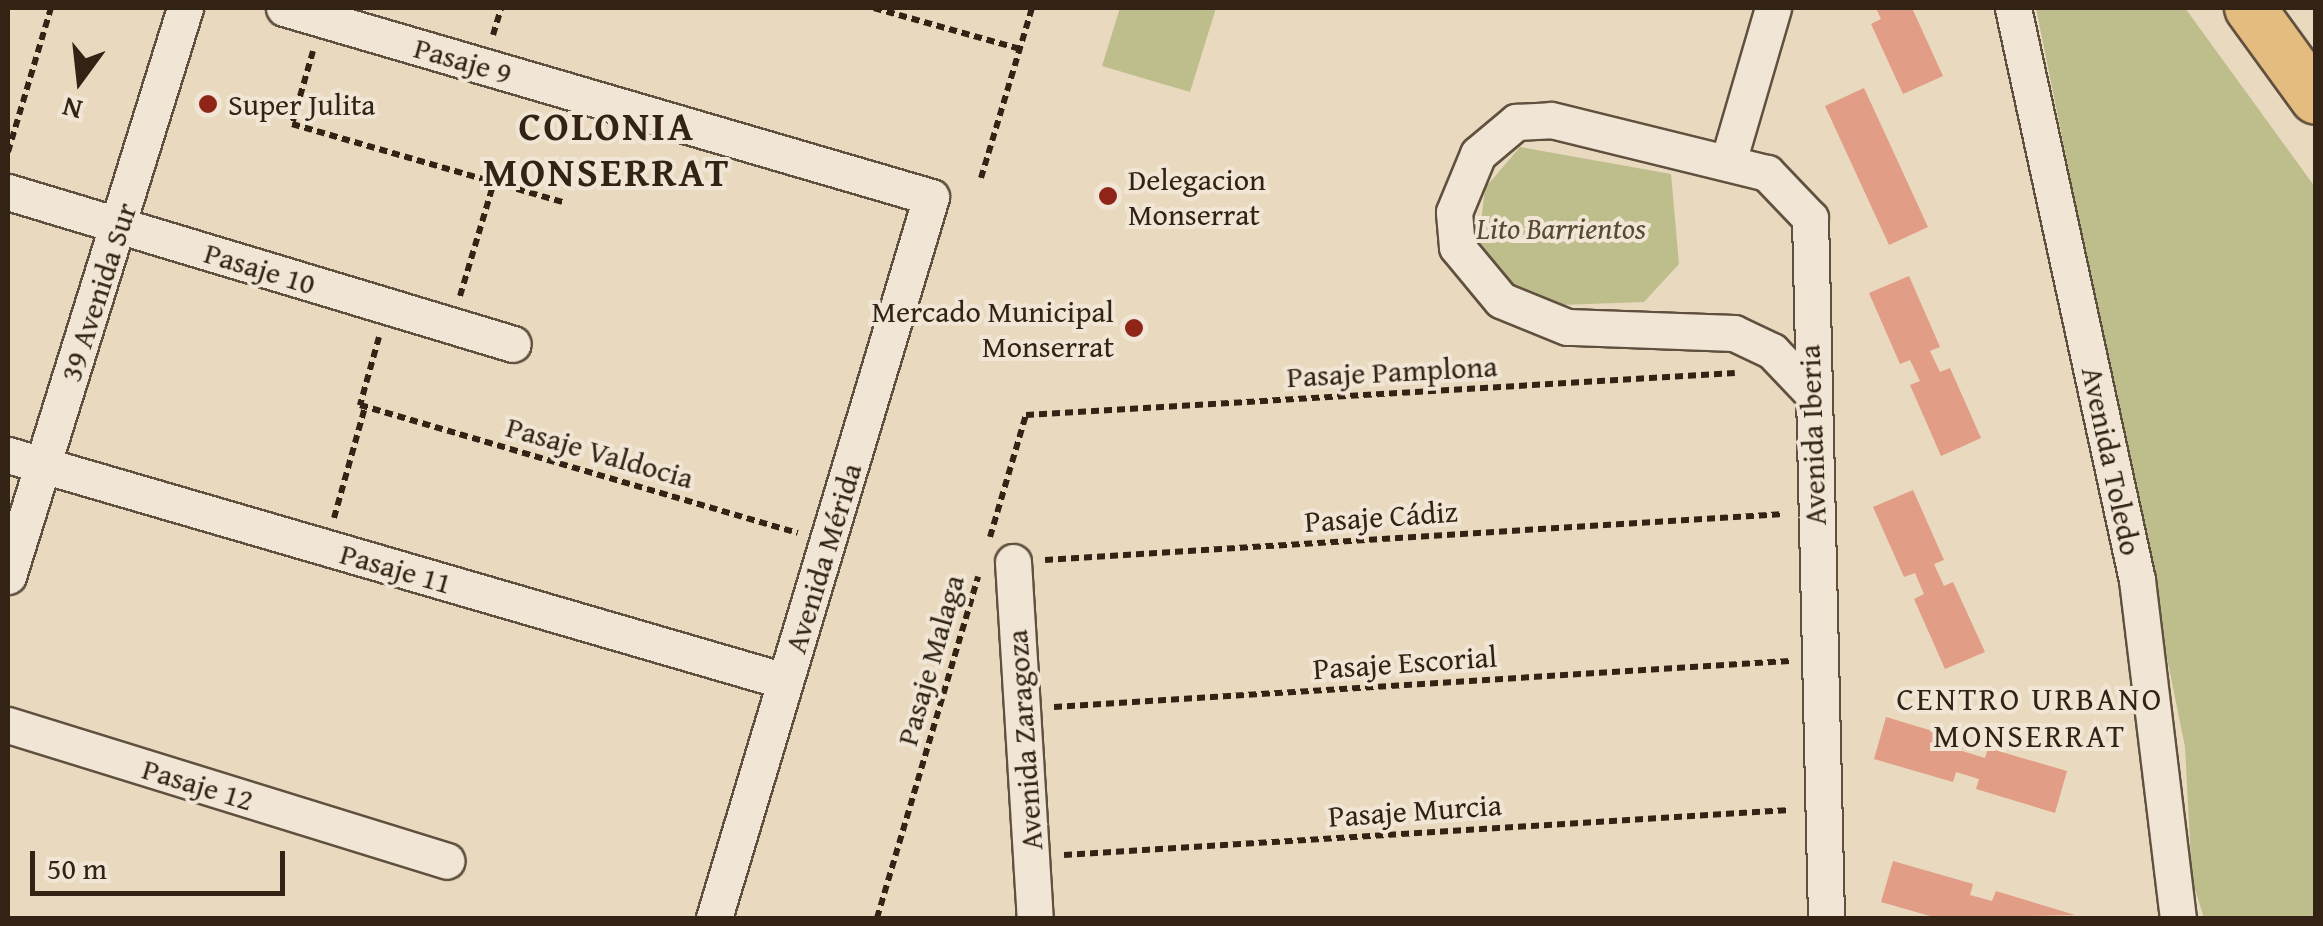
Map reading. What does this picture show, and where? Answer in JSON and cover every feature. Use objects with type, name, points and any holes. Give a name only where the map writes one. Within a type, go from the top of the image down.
[{"type":"highway","points":[[2250,8],[2316,98]]},
{"type":"street","name":"39 Avenida Sur","points":[[8,576],[24,460],[120,226],[185,8]]},
{"type":"street","name":"Pasaje 9","points":[[284,8],[930,196]]},
{"type":"street","points":[[1728,162],[1773,8]]},
{"type":"street","name":"Avenida Toledo","points":[[2013,8],[2136,580],[2178,918]]},
{"type":"street","name":"Avenida Iberia","points":[[1812,393],[1772,351],[1734,333],[1578,328],[1526,315],[1487,289],[1457,247],[1454,212],[1467,171],[1522,120],[1728,162],[1776,178],[1810,218],[1826,918]]},
{"type":"street","name":"Pasaje 10","points":[[8,192],[513,344]]},
{"type":"street","name":"Avenida Mérida","points":[[714,918],[930,196]]},
{"type":"street","name":"Pasaje 11","points":[[24,460],[785,681]]},
{"type":"street","name":"Avenida Zaragoza","points":[[997,563],[1022,708],[1035,918]]},
{"type":"street","name":"Pasaje 12","points":[[8,725],[446,860]]},
{"type":"path","points":[[8,152],[51,8]]},
{"type":"path","points":[[874,8],[1020,49]]},
{"type":"path","points":[[981,178],[1032,8]]},
{"type":"path","points":[[322,20],[292,124],[563,202]]},
{"type":"path","points":[[451,325],[494,182]]},
{"type":"path","points":[[326,548],[388,306]]},
{"type":"path","name":"Pasaje Pamplona","points":[[1026,415],[1742,373]]},
{"type":"path","name":"Pasaje Valdocia","points":[[362,406],[828,542]]},
{"type":"path","name":"Pasaje Malaga","points":[[877,918],[997,563],[1026,415]]},
{"type":"path","name":"Pasaje Cádiz","points":[[997,563],[1782,514]]},
{"type":"path","name":"Pasaje Escorial","points":[[1022,708],[1792,661]]},
{"type":"path","name":"Pasaje Murcia","points":[[1032,857],[1801,809]]},
{"type":"green space","points":[[1120,8],[1216,8],[1190,92],[1102,66]]},
{"type":"green space","points":[[2036,8],[2185,8],[2315,187],[2315,918],[2204,918],[2192,880],[2185,747]]},
{"type":"green space","name":"Lito Barrientos","points":[[1520,147],[1671,174],[1679,264],[1644,302],[1531,306],[1477,257],[1485,188]]},
{"type":"building","points":[[1876,8],[1912,8],[1943,76],[1903,94],[1871,24],[1881,19]]},
{"type":"building","points":[[1864,88],[1928,227],[1889,245],[1825,106]]},
{"type":"building","points":[[1909,276],[1940,347],[1930,351],[1940,372],[1950,368],[1981,438],[1941,456],[1910,385],[1920,381],[1910,360],[1900,364],[1869,293]]},
{"type":"building","points":[[1913,490],[1944,560],[1934,564],[1944,586],[1953,582],[1985,652],[1945,669],[1914,599],[1924,594],[1915,573],[1904,577],[1873,507]]},
{"type":"building","points":[[1886,717],[1966,741],[1962,751],[1985,758],[1988,748],[2067,771],[2055,813],[1976,789],[1979,779],[1956,772],[1953,782],[1874,759]]},
{"type":"building","points":[[1893,861],[1973,884],[1970,895],[1992,901],[1996,891],[2075,915],[1937,918],[1881,902]]},
{"type":"place","name":"Super Julita","points":[[208,104]]},
{"type":"place","name":"Delegacion Monserrat","points":[[1108,196]]},
{"type":"place","name":"Mercado Municipal Monserrat","points":[[1134,328]]},
{"type":"district","name":"COLONIA MONSERRAT","points":[[607,149]]},
{"type":"district","name":"CENTRO URBANO MONSERRAT","points":[[2030,718]]}]
